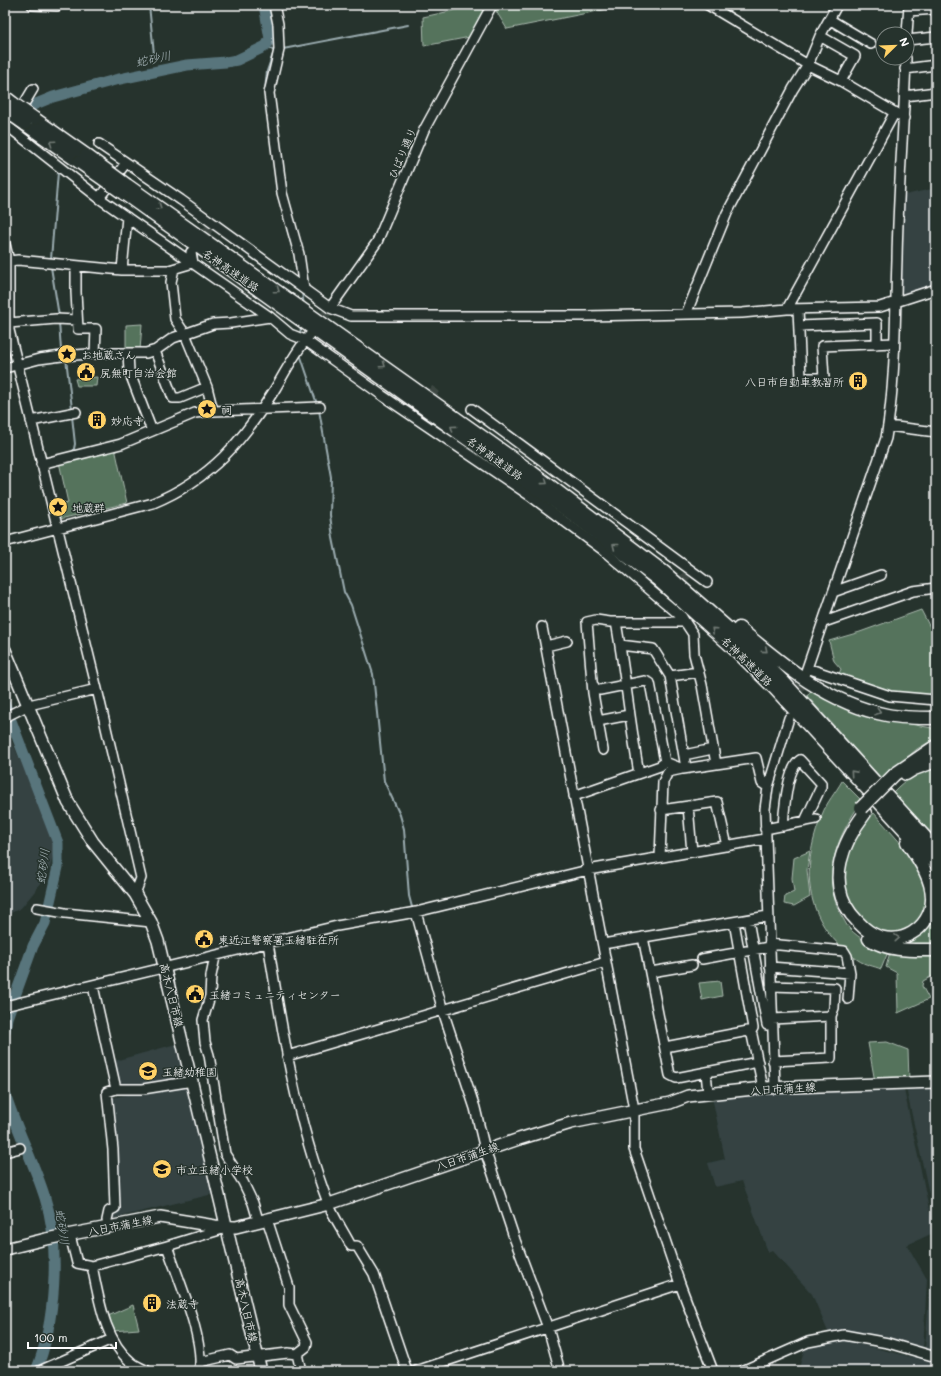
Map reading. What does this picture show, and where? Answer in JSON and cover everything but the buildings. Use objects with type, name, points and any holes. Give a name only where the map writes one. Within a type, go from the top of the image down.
[{"type":"highway","name":"名神高速道路","points":[[7,106],[125,189],[563,507],[658,580],[730,645],[775,689],[936,864]]},
{"type":"highway","name":"名神高速道路","points":[[125,189],[416,389],[613,531],[686,590],[738,637],[783,681],[936,849]]},
{"type":"highway","points":[[613,531],[722,613],[788,668],[818,688],[849,703],[887,715],[936,718]]},
{"type":"highway","points":[[936,746],[896,776],[846,830],[837,850],[833,870],[834,890],[842,910],[854,927],[871,940],[888,948],[904,950],[936,950]]},
{"type":"highway","points":[[896,776],[936,761]]},
{"type":"highway","points":[[863,811],[842,851],[838,870],[839,889],[846,907],[858,923],[873,935],[889,938],[902,938],[914,933],[923,925],[929,914],[932,899],[930,882],[923,866],[891,816]]},
{"type":"main road","name":"高木八日市線","points":[[5,650],[25,708],[68,802],[93,842],[135,894],[151,922],[166,968],[261,1371]]},
{"type":"main road","name":"八日市蒲生線","points":[[5,1249],[108,1226],[160,1217],[228,1227],[262,1220],[329,1204],[485,1150],[571,1123],[634,1109],[670,1103],[688,1096],[769,1088],[936,1082]]},
{"type":"street","points":[[32,5],[57,6]]},
{"type":"street","points":[[274,5],[278,24],[279,51],[269,93],[282,193],[299,254],[304,289]]},
{"type":"street","name":"ひばり通り","points":[[330,308],[377,242],[424,130],[492,5]]},
{"type":"street","points":[[708,5],[808,65],[841,81],[904,118]]},
{"type":"street","points":[[686,314],[728,210],[793,89],[808,65],[820,36],[837,5]]},
{"type":"street","points":[[908,26],[909,8],[936,8]]},
{"type":"street","points":[[829,20],[870,44]]},
{"type":"street","points":[[820,36],[855,56],[841,81]]},
{"type":"street","points":[[915,39],[936,37]]},
{"type":"street","points":[[905,69],[936,65]]},
{"type":"street","points":[[905,66],[897,259],[897,301],[892,395],[888,426],[886,438],[806,671],[890,696],[936,700]]},
{"type":"street","points":[[7,106],[24,104],[33,89]]},
{"type":"street","points":[[905,96],[936,92]]},
{"type":"street","points":[[787,310],[895,112]]},
{"type":"street","points":[[5,127],[10,128],[100,198],[270,317],[290,334],[308,338],[383,396],[529,495],[667,600],[682,617],[693,634],[694,654],[699,672],[716,764]]},
{"type":"street","points":[[99,144],[183,201],[330,308],[351,316],[585,316],[880,307],[936,289]]},
{"type":"street","points":[[100,198],[126,162]]},
{"type":"street","points":[[122,270],[127,217]]},
{"type":"street","points":[[5,244],[9,261],[9,330],[97,689],[141,878],[135,894]]},
{"type":"street","points":[[191,252],[193,263]]},
{"type":"street","points":[[9,261],[18,260],[122,270],[169,270],[193,263]]},
{"type":"street","points":[[76,266],[78,329],[96,329],[95,354]]},
{"type":"street","points":[[174,269],[171,282],[175,319],[185,334],[208,387],[213,411]]},
{"type":"street","points":[[798,309],[801,378],[824,378],[822,346],[894,343]]},
{"type":"street","points":[[5,368],[18,366],[39,359],[66,356],[146,353],[154,351],[173,338],[213,324],[231,323],[270,317]]},
{"type":"street","points":[[9,323],[59,319],[77,320]]},
{"type":"street","points":[[799,326],[877,323],[877,344]]},
{"type":"street","points":[[5,542],[153,503],[185,488],[221,462],[246,433],[308,338]]},
{"type":"street","points":[[154,351],[173,398],[180,398],[208,387]]},
{"type":"street","points":[[128,353],[129,371],[152,431]]},
{"type":"street","points":[[41,464],[121,444],[195,413],[320,407]]},
{"type":"street","points":[[472,409],[689,572],[707,582]]},
{"type":"street","points":[[31,422],[76,412]]},
{"type":"street","points":[[888,426],[936,432]]},
{"type":"street","points":[[833,592],[881,574]]},
{"type":"street","points":[[824,622],[913,591],[936,588]]},
{"type":"street","points":[[604,750],[593,693],[594,686],[586,625],[592,620],[616,622],[685,622]]},
{"type":"street","points":[[616,622],[627,685],[629,715],[639,773]]},
{"type":"street","points":[[542,627],[634,1109],[634,1149],[680,1284],[713,1371]]},
{"type":"street","points":[[546,646],[567,641]]},
{"type":"street","points":[[620,645],[653,649],[670,676],[684,755],[684,769]]},
{"type":"street","points":[[670,676],[699,672]]},
{"type":"street","points":[[594,686],[596,690],[600,690],[646,682],[650,683],[665,762]]},
{"type":"street","points":[[5,717],[25,708],[97,689]]},
{"type":"street","points":[[598,721],[629,715]]},
{"type":"street","points":[[767,999],[771,986],[765,809],[768,787],[789,718]]},
{"type":"street","points":[[684,755],[708,750]]},
{"type":"street","points":[[660,857],[662,782],[666,774],[671,771],[756,758],[762,783],[768,787]]},
{"type":"street","points":[[782,826],[788,786],[794,768],[800,760],[822,786],[805,821]]},
{"type":"street","points":[[574,796],[639,773],[665,762],[684,769]]},
{"type":"street","points":[[661,810],[717,802],[727,846]]},
{"type":"street","points":[[688,806],[692,852]]},
{"type":"street","points":[[765,829],[816,819]]},
{"type":"street","points":[[5,1006],[19,1004],[215,957],[338,926],[416,912],[588,870],[765,839]]},
{"type":"street","points":[[37,908],[65,913],[151,922]]},
{"type":"street","points":[[416,912],[443,1012],[475,1108],[485,1150],[515,1240],[548,1328],[560,1371]]},
{"type":"street","points":[[603,944],[768,916]]},
{"type":"street","points":[[748,920],[758,974],[767,999],[773,1061],[769,1088]]},
{"type":"street","points":[[734,922],[758,1062],[769,1088]]},
{"type":"street","points":[[643,937],[670,1075],[676,1078],[758,1062]]},
{"type":"street","points":[[268,943],[287,1056],[298,1108],[329,1204],[351,1246],[357,1246],[374,1274],[407,1371]]},
{"type":"street","points":[[702,959],[769,945],[844,951],[847,956],[850,973],[848,999]]},
{"type":"street","points":[[167,1246],[193,1321],[200,1366],[230,1355],[236,1359],[258,1358],[288,1353],[297,1354],[306,1347],[307,1342],[289,1305],[289,1287],[262,1220],[243,1182],[225,1154],[209,1055],[205,1042],[203,1020],[210,996],[211,976],[215,957]]},
{"type":"street","points":[[287,1056],[319,1045],[443,1012],[606,962]]},
{"type":"street","points":[[650,972],[692,965]]},
{"type":"street","points":[[744,976],[770,970],[850,973]]},
{"type":"street","points":[[93,986],[116,1089]]},
{"type":"street","points":[[771,986],[835,988],[834,1008],[831,1016],[831,1058],[773,1061]]},
{"type":"street","points":[[748,1002],[767,999]]},
{"type":"street","points":[[665,1047],[748,1032],[770,1023],[831,1016]]},
{"type":"street","points":[[706,1072],[708,1093]]},
{"type":"street","points":[[108,1226],[107,1220],[109,1211],[115,1208],[113,1150],[107,1092],[116,1089],[143,1089],[193,1081]]},
{"type":"street","points":[[5,1152],[20,1148]]},
{"type":"street","points":[[66,1235],[77,1263],[92,1266],[167,1246],[228,1227]]},
{"type":"street","points":[[92,1266],[106,1322],[112,1339],[131,1362],[147,1371]]},
{"type":"street","points":[[416,1371],[680,1284]]},
{"type":"street","points":[[742,1371],[808,1342],[844,1335],[888,1343],[936,1357]]},
{"type":"street","points":[[42,1370],[112,1339]]},
{"type":"street","points":[[297,1354],[301,1371]]},
{"type":"shaded area","points":[[936,188],[936,285],[905,294],[901,292],[905,195]]},
{"type":"shaded area","points":[[5,726],[54,837],[54,851],[50,868],[35,891],[21,908],[5,916]]},
{"type":"shaded area","name":"玉緒幼稚園","points":[[176,1044],[184,1080],[120,1091],[111,1062]]},
{"type":"shaded area","points":[[936,1082],[936,1352],[925,1349],[935,1221],[905,1083]]},
{"type":"shaded area","name":"市立玉緒小学校","points":[[186,1084],[213,1194],[111,1219],[110,1098]]},
{"type":"shaded area","points":[[903,1085],[932,1223],[931,1234],[907,1245],[927,1279],[923,1350],[843,1331],[828,1332],[812,1294],[772,1250],[768,1252],[742,1181],[715,1187],[708,1163],[725,1159],[711,1092]]},
{"type":"shaded area","points":[[839,1339],[932,1362],[930,1371],[798,1371],[806,1345]]},
{"type":"green space","points":[[478,5],[484,9],[470,37],[424,46],[423,17]]},
{"type":"green space","points":[[499,5],[628,5],[507,29],[496,11]]},
{"type":"green space","points":[[142,324],[140,350],[126,351],[126,325]]},
{"type":"green space","points":[[97,377],[96,386],[77,386],[75,379]]},
{"type":"green space","points":[[115,448],[127,503],[60,519],[56,506],[68,503],[59,462]]},
{"type":"green space","points":[[921,610],[936,639],[936,698],[889,694],[838,676],[841,669],[834,661],[829,641],[860,632]]},
{"type":"green space","points":[[812,690],[866,716],[932,728],[936,738],[917,749],[882,779],[807,696]]},
{"type":"green space","points":[[936,768],[936,838],[893,792],[913,776]]},
{"type":"green space","points":[[842,781],[862,801],[853,814],[839,841],[832,870],[832,885],[835,900],[841,915],[848,927],[853,932],[867,942],[888,952],[881,969],[861,962],[840,946],[827,930],[817,914],[812,895],[809,876],[810,856],[815,836],[824,811]]},
{"type":"green space","points":[[874,813],[912,856],[925,885],[927,903],[922,918],[910,930],[897,934],[880,933],[863,921],[850,906],[843,891],[842,867],[852,838]]},
{"type":"green space","points":[[810,851],[807,870],[810,897],[794,906],[784,904],[785,896],[794,892],[792,878],[794,858]]},
{"type":"green space","points":[[936,881],[936,946],[909,947],[907,942],[918,937],[927,928],[934,882]]},
{"type":"green space","points":[[890,952],[935,955],[936,974],[923,981],[922,986],[929,999],[898,1013],[897,973],[886,967]]},
{"type":"green space","points":[[720,981],[722,996],[702,1000],[699,983]]},
{"type":"green space","points":[[887,1042],[908,1050],[909,1080],[875,1082],[868,1043]]},
{"type":"green space","points":[[133,1305],[139,1329],[112,1331],[108,1316]]},
{"type":"waterway","points":[[149,5],[154,54]]},
{"type":"waterway","name":"蛇砂川","points":[[16,112],[53,97],[115,80],[187,65],[237,60],[266,46],[270,39],[264,5]]},
{"type":"waterway","points":[[283,49],[408,25]]},
{"type":"waterway","points":[[265,90],[267,71],[274,51],[266,46]]},
{"type":"waterway","points":[[51,259],[58,172]]},
{"type":"waterway","points":[[287,228],[296,261]]},
{"type":"waterway","points":[[51,267],[59,316]]},
{"type":"waterway","points":[[302,292],[304,306]]},
{"type":"waterway","points":[[59,322],[61,350],[64,353]]},
{"type":"waterway","points":[[300,335],[301,326]]},
{"type":"waterway","points":[[300,354],[317,404]]},
{"type":"waterway","points":[[66,358],[72,409]]},
{"type":"waterway","points":[[319,410],[331,477],[330,515],[333,538],[344,592],[351,605],[373,674],[384,781],[400,815],[404,829],[409,896],[413,911]]},
{"type":"waterway","points":[[72,416],[75,444],[73,453]]},
{"type":"waterway","name":"蛇砂川","points":[[5,705],[58,843],[58,867],[45,923],[33,946],[7,1018],[5,1031]]},
{"type":"waterway","name":"蛇砂川","points":[[5,1093],[14,1120],[36,1171],[45,1198],[53,1239],[54,1285],[51,1309],[48,1331],[36,1371]]},
{"type":"waterway","points":[[481,1156],[491,1181]]},
{"type":"waterway","points":[[518,1261],[537,1311]]},
{"type":"tunnel","points":[[198,243],[213,223]]},
{"type":"tunnel","points":[[317,326],[330,308]]},
{"type":"tunnel","points":[[415,418],[437,387]]},
{"type":"tunnel","points":[[675,589],[687,575]]},
{"type":"tunnel","points":[[795,702],[805,674]]},
{"type":"place","name":"お地蔵さん","points":[[67,354]]},
{"type":"place","name":"尻無町自治会館","points":[[86,372]]},
{"type":"place","name":"八日市自動車教習所","points":[[858,381]]},
{"type":"place","name":"祠","points":[[207,409]]},
{"type":"place","name":"妙応寺","points":[[97,420]]},
{"type":"place","name":"地蔵群","points":[[58,507]]},
{"type":"place","name":"東近江警察署玉緒駐在所","points":[[204,939]]},
{"type":"place","name":"玉緒コミュニティセンター","points":[[195,994]]},
{"type":"place","name":"玉緒幼稚園","points":[[148,1071]]},
{"type":"place","name":"市立玉緒小学校","points":[[162,1169]]},
{"type":"place","name":"法蔵寺","points":[[152,1303]]}]
